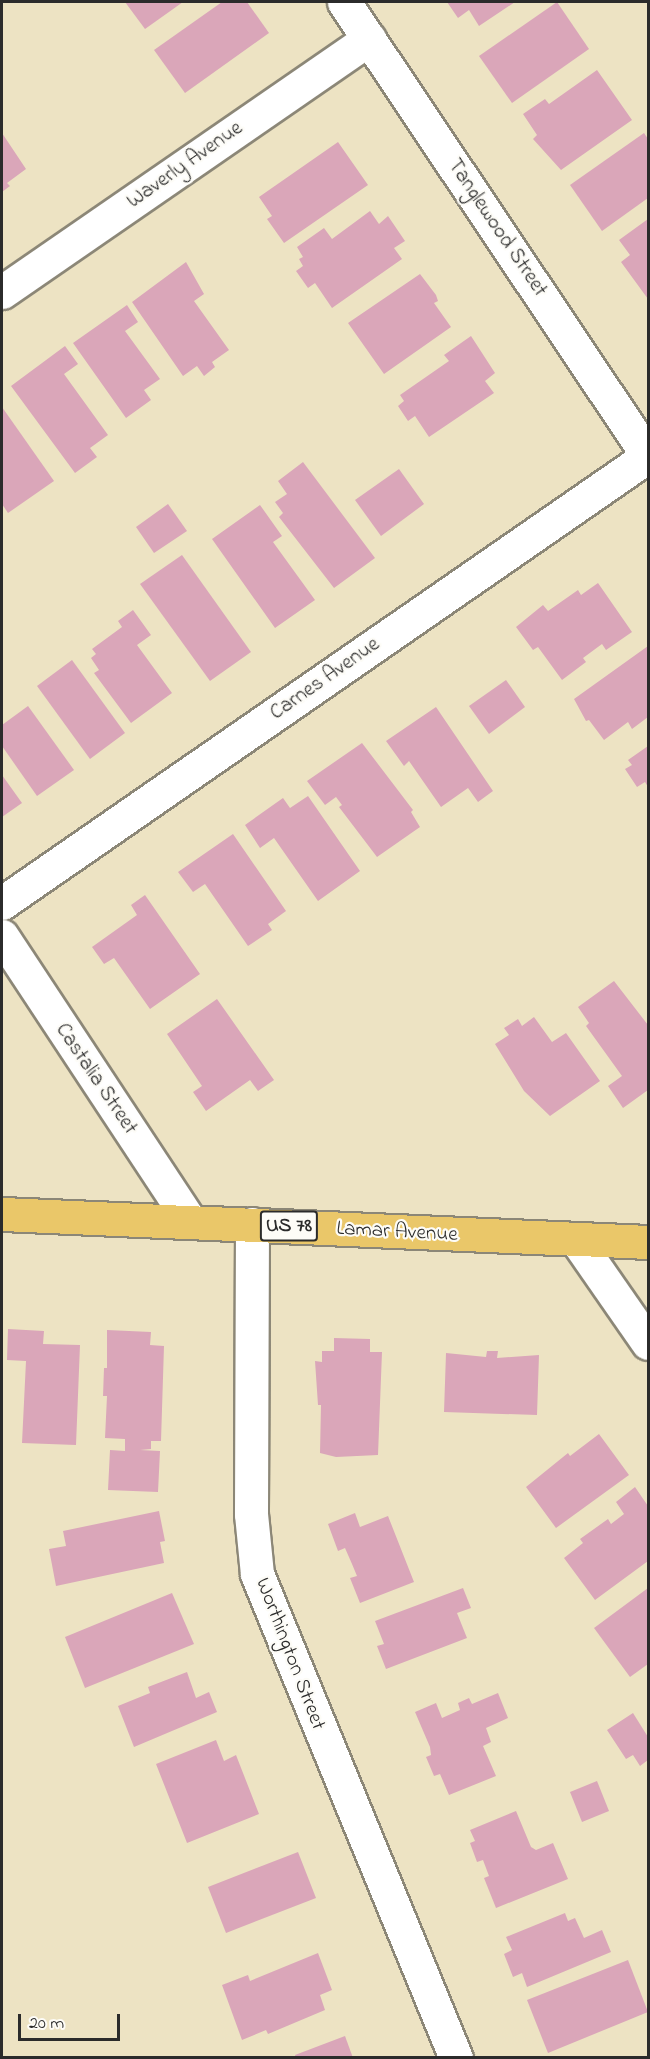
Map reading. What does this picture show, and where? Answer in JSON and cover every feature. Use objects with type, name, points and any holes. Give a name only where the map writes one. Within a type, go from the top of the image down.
[{"type":"main road","name":"Lamar Avenue","points":[[2,1214],[190,1221],[577,1241],[648,1242]]},
{"type":"street","name":"Tanglewood Street","points":[[344,2],[648,456]]},
{"type":"street","name":"Waverly Avenue","points":[[2,292],[369,39]]},
{"type":"street","name":"Carnes Avenue","points":[[2,903],[648,456]]},
{"type":"street","name":"Castalia Street","points":[[2,936],[190,1221]]},
{"type":"street","name":"Worthington Street","points":[[252,1224],[250,1514],[257,1574],[456,2058]]},
{"type":"street","points":[[577,1241],[648,1343]]},
{"type":"building","points":[[125,2],[183,2],[145,29]]},
{"type":"building","points":[[222,2],[247,2],[269,33],[185,93],[154,50]]},
{"type":"building","points":[[447,2],[515,2],[479,26],[469,10],[458,18]]},
{"type":"building","points":[[557,2],[589,49],[512,103],[479,56]]},
{"type":"building","points":[[597,70],[632,120],[561,170],[533,139],[537,135],[523,114],[545,99],[549,104]]},
{"type":"building","points":[[2,133],[26,169],[7,183],[10,186],[2,192]]},
{"type":"building","points":[[644,133],[648,139],[648,198],[602,231],[570,185]]},
{"type":"building","points":[[338,142],[368,185],[284,243],[267,219],[272,216],[259,197]]},
{"type":"building","points":[[370,211],[379,224],[388,216],[405,241],[394,248],[402,259],[332,308],[315,283],[308,288],[296,271],[303,266],[299,259],[303,257],[297,247],[324,228],[332,239]]},
{"type":"building","points":[[648,219],[648,299],[621,262],[630,255],[619,240]]},
{"type":"building","points":[[186,262],[204,294],[194,301],[229,350],[212,362],[215,367],[204,376],[197,366],[183,376],[132,302]]},
{"type":"building","points":[[420,274],[436,295],[438,301],[434,303],[451,327],[384,374],[348,323]]},
{"type":"building","points":[[127,305],[138,322],[125,331],[160,379],[144,390],[151,400],[126,418],[73,343]]},
{"type":"building","points":[[471,336],[495,373],[485,381],[494,393],[429,437],[415,416],[408,421],[398,406],[404,401],[400,395],[449,361],[444,355]]},
{"type":"building","points":[[65,346],[78,364],[64,374],[108,435],[90,448],[97,457],[75,473],[11,386]]},
{"type":"building","points":[[2,407],[54,481],[8,513],[2,504]]},
{"type":"building","points":[[303,462],[375,558],[334,588],[279,517],[283,513],[275,502],[287,494],[278,481]]},
{"type":"building","points":[[399,469],[424,504],[381,536],[355,500]]},
{"type":"building","points":[[168,504],[187,531],[154,553],[136,527]]},
{"type":"building","points":[[260,505],[282,536],[273,542],[315,600],[275,628],[212,539]]},
{"type":"building","points":[[182,555],[251,652],[210,681],[140,584]]},
{"type":"building","points":[[598,583],[632,632],[606,650],[602,644],[583,658],[586,662],[562,680],[538,647],[533,650],[516,627],[543,605],[548,611],[578,590],[581,595]]},
{"type":"building","points":[[133,610],[151,635],[137,645],[172,693],[131,723],[94,673],[99,670],[91,658],[96,654],[92,649],[122,627],[118,621]]},
{"type":"building","points":[[648,646],[648,717],[632,729],[628,722],[604,740],[589,720],[586,721],[574,699]]},
{"type":"building","points":[[72,660],[125,733],[90,759],[37,686]]},
{"type":"building","points":[[506,680],[525,707],[489,734],[469,706]]},
{"type":"building","points":[[28,706],[74,770],[37,796],[2,746],[2,725]]},
{"type":"building","points":[[436,707],[493,791],[478,802],[468,788],[441,807],[409,761],[404,766],[386,741]]},
{"type":"building","points":[[362,743],[413,810],[411,812],[420,827],[377,857],[339,807],[342,805],[336,797],[325,805],[307,781]]},
{"type":"building","points":[[648,746],[648,787],[645,782],[637,787],[625,769],[632,765],[628,760]]},
{"type":"building","points":[[2,775],[22,803],[2,817]]},
{"type":"building","points":[[308,796],[360,871],[318,901],[274,838],[260,848],[245,825],[283,798],[290,808]]},
{"type":"building","points":[[233,834],[286,911],[268,924],[272,930],[248,946],[205,884],[193,892],[178,872]]},
{"type":"building","points":[[145,895],[200,974],[150,1009],[114,958],[104,964],[92,947],[137,915],[131,905]]},
{"type":"building","points":[[614,981],[648,1025],[648,1090],[623,1108],[608,1086],[622,1076],[586,1026],[589,1023],[578,1007]]},
{"type":"building","points":[[217,999],[274,1080],[258,1091],[250,1080],[206,1111],[193,1092],[202,1086],[167,1034]]},
{"type":"building","points":[[534,1017],[552,1042],[566,1033],[600,1081],[550,1116],[524,1091],[495,1044],[509,1035],[504,1028],[518,1019],[522,1026]]},
{"type":"building","points":[[8,1329],[44,1331],[43,1344],[80,1345],[76,1445],[22,1443],[26,1361],[7,1360]]},
{"type":"building","points":[[107,1330],[151,1332],[150,1345],[164,1346],[161,1441],[151,1441],[151,1449],[140,1450],[160,1451],[158,1492],[108,1490],[110,1450],[125,1451],[125,1439],[105,1438],[107,1396],[103,1396],[104,1368],[107,1368]]},
{"type":"building","points":[[334,1338],[370,1339],[370,1352],[382,1352],[378,1455],[336,1457],[320,1453],[321,1405],[318,1405],[315,1361],[322,1362],[322,1351],[334,1351]]},
{"type":"building","points":[[487,1351],[498,1351],[497,1358],[539,1355],[537,1415],[444,1412],[446,1353],[486,1357]]},
{"type":"building","points":[[599,1434],[629,1475],[556,1528],[526,1487],[568,1453],[570,1456]]},
{"type":"building","points":[[635,1487],[648,1506],[648,1561],[595,1600],[564,1558],[583,1543],[580,1539],[608,1519],[611,1524],[624,1514],[616,1502]]},
{"type":"building","points":[[159,1511],[165,1541],[160,1542],[164,1563],[56,1586],[49,1549],[66,1546],[63,1531]]},
{"type":"building","points":[[355,1513],[360,1527],[388,1516],[414,1582],[360,1603],[350,1578],[357,1576],[345,1548],[338,1551],[328,1524]]},
{"type":"building","points":[[463,1588],[471,1608],[457,1613],[467,1638],[386,1669],[377,1646],[384,1644],[375,1621]]},
{"type":"building","points":[[648,1588],[648,1664],[630,1677],[594,1628]]},
{"type":"building","points":[[172,1593],[194,1644],[85,1688],[65,1637]]},
{"type":"building","points":[[187,1672],[196,1698],[209,1692],[217,1712],[134,1747],[118,1706],[150,1693],[148,1687]]},
{"type":"building","points":[[498,1693],[508,1718],[486,1728],[491,1742],[483,1746],[496,1776],[449,1795],[440,1774],[434,1776],[426,1757],[431,1755],[430,1747],[415,1712],[436,1703],[442,1718],[460,1710],[458,1703],[469,1698],[472,1704]]},
{"type":"building","points":[[633,1713],[648,1737],[648,1760],[640,1766],[633,1755],[626,1759],[607,1730]]},
{"type":"building","points":[[216,1740],[224,1761],[236,1755],[259,1814],[187,1843],[156,1764]]},
{"type":"building","points":[[597,1781],[609,1811],[582,1822],[570,1792]]},
{"type":"building","points":[[516,1811],[531,1847],[536,1850],[553,1843],[568,1879],[496,1908],[484,1878],[489,1876],[483,1860],[477,1862],[470,1843],[475,1841],[470,1830]]},
{"type":"building","points":[[298,1852],[316,1898],[226,1933],[208,1887]]},
{"type":"building","points":[[565,1913],[568,1921],[575,1918],[584,1938],[602,1930],[611,1952],[527,1987],[522,1973],[513,1977],[504,1954],[512,1950],[506,1937]]},
{"type":"building","points":[[318,1953],[332,1990],[320,1995],[325,2010],[268,2034],[266,2030],[242,2040],[222,1985],[248,1975],[250,1981]]},
{"type":"building","points":[[628,1960],[648,2012],[548,2053],[527,2000]]},
{"type":"building","points":[[345,2036],[353,2058],[296,2058],[295,2055]]}]
